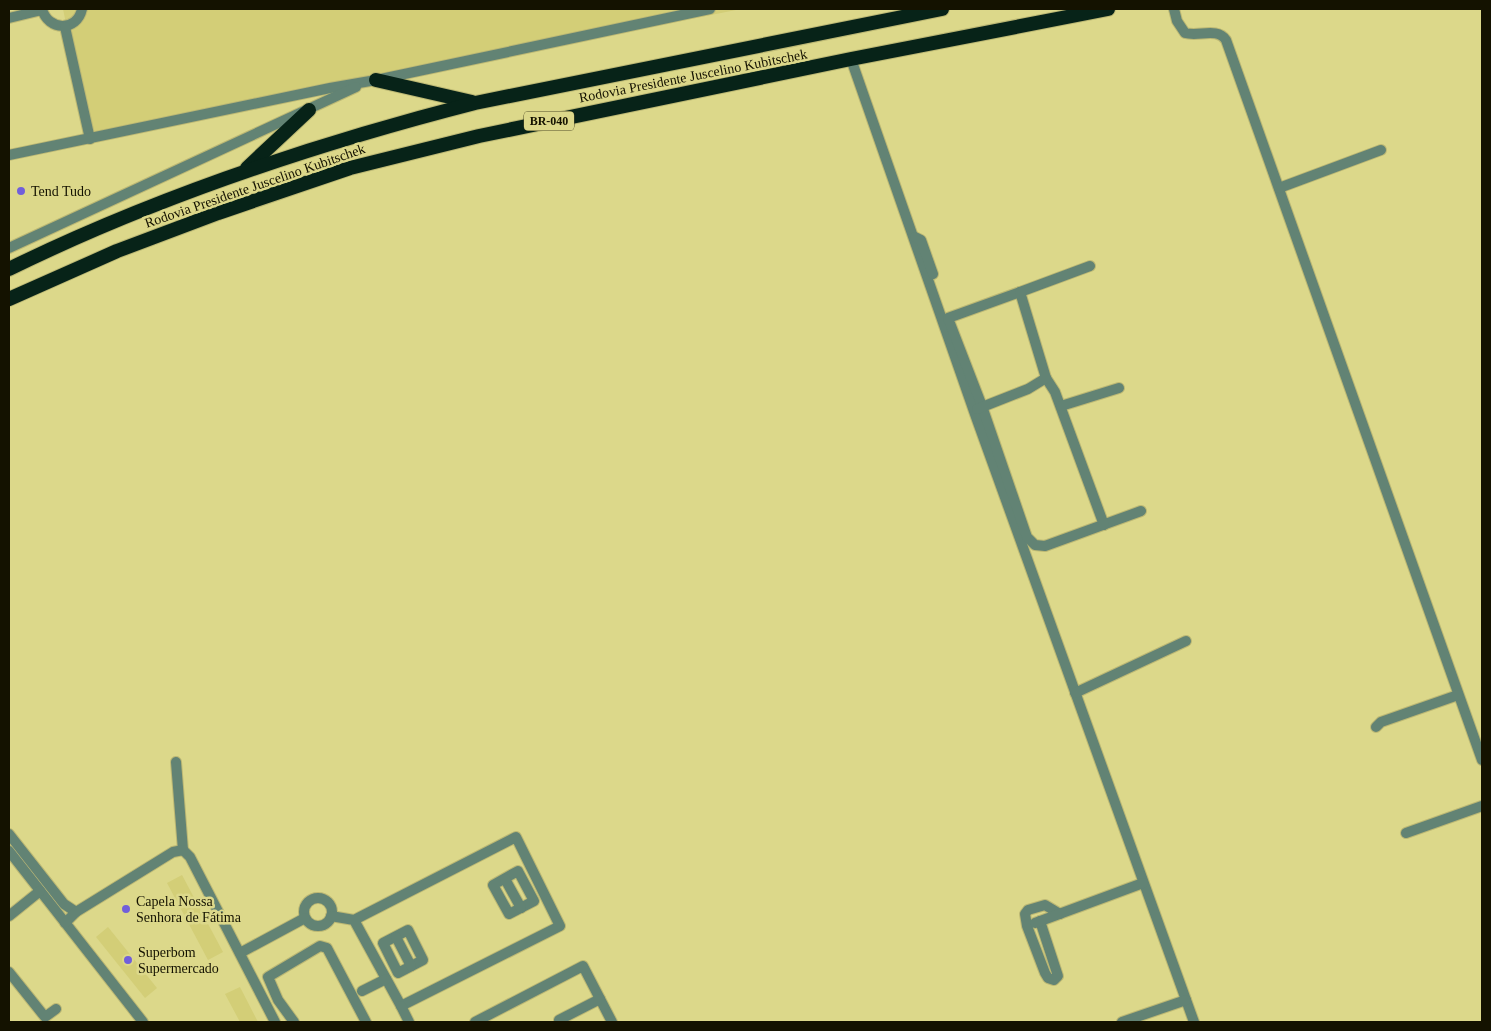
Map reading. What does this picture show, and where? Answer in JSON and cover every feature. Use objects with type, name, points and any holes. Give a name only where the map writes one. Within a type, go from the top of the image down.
[{"type":"highway","name":"Rodovia Presidente Juscelino Kubitschek","points":[[9,269],[76,236],[131,213],[244,171],[355,135],[475,103],[942,9]]},
{"type":"highway","name":"Rodovia Presidente Juscelino Kubitschek","points":[[9,299],[117,251],[218,213],[350,168],[479,136],[851,59],[1108,9]]},
{"type":"highway","points":[[370,82],[475,103]]},
{"type":"highway","points":[[244,171],[309,110]]},
{"type":"street","points":[[9,18],[42,10],[47,20],[55,26],[66,27],[78,18],[82,9]]},
{"type":"street","points":[[9,155],[330,88],[370,82],[710,9]]},
{"type":"street","points":[[1174,9],[1177,21],[1185,33],[1198,35],[1216,32],[1226,40],[1482,760]]},
{"type":"street","points":[[66,27],[90,139]]},
{"type":"street","points":[[851,59],[913,237],[1031,542],[1035,545],[1045,546],[1141,511]]},
{"type":"street","points":[[9,248],[370,82]]},
{"type":"street","points":[[1278,188],[1381,150]]},
{"type":"street","points":[[913,237],[919,238],[924,247],[1075,693],[1194,1022]]},
{"type":"street","points":[[948,318],[1090,266]]},
{"type":"street","points":[[1020,292],[1046,378],[1052,386],[1061,406],[1104,525]]},
{"type":"street","points":[[978,408],[1028,389],[1046,378]]},
{"type":"street","points":[[1061,406],[1119,388]]},
{"type":"street","points":[[1075,693],[1186,641]]},
{"type":"street","points":[[1376,727],[1381,722],[1458,695]]},
{"type":"street","points":[[176,762],[183,850],[190,857],[275,1022]]},
{"type":"street","points":[[1406,833],[1482,806]]},
{"type":"street","points":[[9,834],[15,852],[40,891],[143,1022]]},
{"type":"street","points":[[331,916],[354,920],[516,837],[560,926],[401,1006]]},
{"type":"street","points":[[65,923],[76,912],[173,852],[183,850]]},
{"type":"street","points":[[15,852],[64,904],[76,912]]},
{"type":"street","points":[[518,871],[526,887],[534,901],[521,908],[505,879],[518,871]]},
{"type":"street","points":[[526,887],[537,882]]},
{"type":"street","points":[[1027,926],[1144,883]]},
{"type":"street","points":[[9,916],[40,891]]},
{"type":"street","points":[[305,918],[306,905],[316,898],[328,903],[331,916]]},
{"type":"street","points":[[1040,921],[1058,972],[1058,976],[1054,980],[1048,978],[1045,973],[1027,926],[1025,914],[1028,910],[1045,905],[1060,914]]},
{"type":"street","points":[[305,918],[309,922],[319,925],[324,924],[331,916]]},
{"type":"street","points":[[240,953],[305,918]]},
{"type":"street","points":[[354,920],[409,1022]]},
{"type":"street","points":[[396,936],[411,966],[398,973],[391,957],[383,943],[396,936]]},
{"type":"street","points":[[290,1021],[268,977],[324,946],[327,948],[366,1022]]},
{"type":"street","points":[[378,964],[391,957]]},
{"type":"street","points":[[475,1022],[583,966],[612,1022]]},
{"type":"street","points":[[9,972],[45,1018],[56,1009]]},
{"type":"street","points":[[362,991],[386,979]]},
{"type":"street","points":[[560,1022],[559,1020],[600,1000]]},
{"type":"street","points":[[1122,1022],[1186,1000]]},
{"type":"shaded area","points":[[63,9],[741,9],[90,139]]},
{"type":"shaded area","points":[[182,875],[223,952],[208,960],[167,883]]},
{"type":"shaded area","points":[[108,927],[157,988],[145,998],[96,937]]},
{"type":"shaded area","points":[[240,987],[258,1022],[240,1022],[225,994]]},
{"type":"place","name":"Tend Tudo","points":[[21,191]]},
{"type":"place","name":"Capela Nossa Senhora de Fátima","points":[[126,909]]},
{"type":"place","name":"Superbom Supermercado","points":[[128,960]]}]
